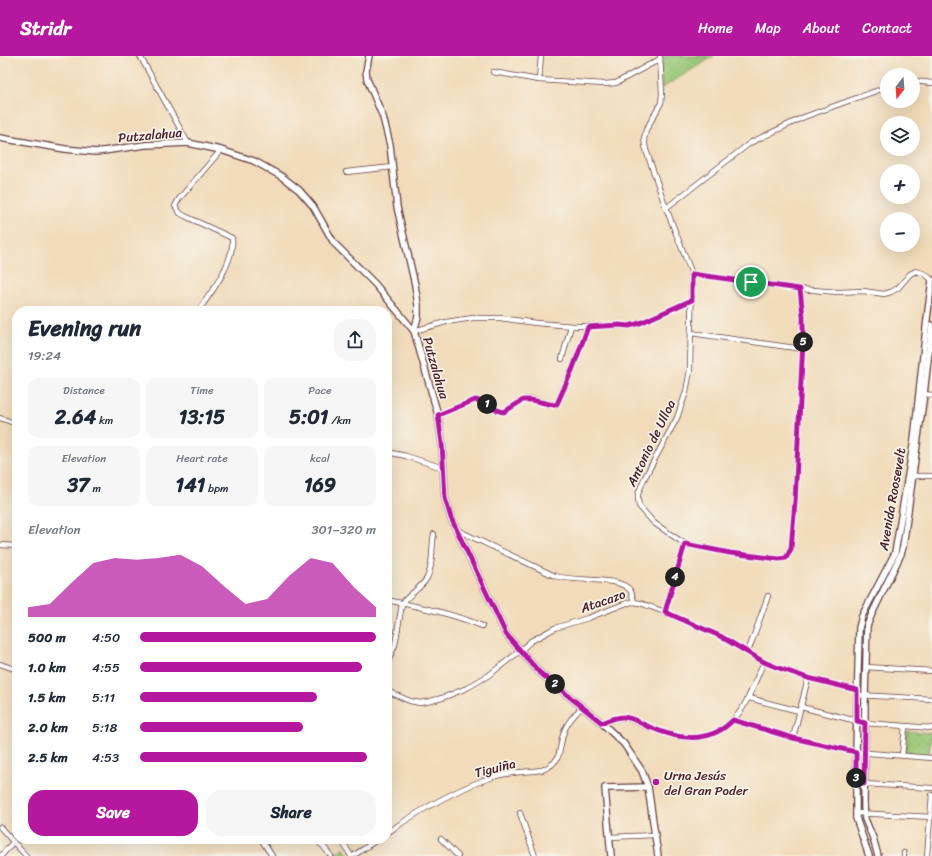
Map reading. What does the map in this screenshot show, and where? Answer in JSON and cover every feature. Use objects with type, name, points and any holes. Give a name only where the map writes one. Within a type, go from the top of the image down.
[{"type":"street","points":[[140,56],[188,143]]},
{"type":"street","points":[[368,56],[366,64],[367,79],[387,131],[400,223],[415,285],[418,317],[414,331]]},
{"type":"street","points":[[539,80],[541,56]]},
{"type":"street","points":[[493,72],[539,80],[616,84],[660,58]]},
{"type":"street","name":"Antonio de Ulloa","points":[[660,58],[661,103],[646,130],[644,139],[646,150],[666,208],[692,274],[690,370],[684,398],[677,418],[644,479],[638,494],[639,506],[654,523],[685,544]]},
{"type":"street","points":[[920,82],[932,83]]},
{"type":"street","points":[[666,208],[750,143],[804,117],[880,90]]},
{"type":"street","name":"Putzalahua","points":[[0,138],[65,149],[96,152],[145,145],[188,143],[221,150],[254,161],[281,176],[299,190],[313,206],[334,243],[374,284],[414,331],[438,415],[442,443],[445,498],[451,518],[506,634],[539,672],[582,706],[624,744],[642,771],[648,787],[658,856]]},
{"type":"street","points":[[202,306],[221,279],[233,245],[232,238],[185,216],[180,213],[175,206],[179,199],[221,150]]},
{"type":"street","points":[[346,172],[393,167]]},
{"type":"street","points":[[692,274],[800,289],[884,294],[898,288],[910,274],[916,271],[925,274],[932,280]]},
{"type":"street","name":"Avenida Roosevelt","points":[[869,856],[856,818],[859,628],[862,616],[893,558],[896,546],[914,440],[928,302],[932,280]]},
{"type":"street","points":[[665,612],[685,544],[730,553],[779,559],[786,558],[791,549],[795,502],[802,349],[803,316],[800,289]]},
{"type":"street","points":[[414,331],[446,322],[473,318],[500,318],[588,327],[619,325],[629,326],[640,323],[692,300]]},
{"type":"street","name":"Avenida Roosevelt","points":[[878,856],[864,813],[867,626],[901,554],[914,476],[932,325]]},
{"type":"street","points":[[562,359],[571,326]]},
{"type":"street","points":[[438,415],[475,400],[481,401],[500,412],[504,412],[523,400],[531,400],[554,405],[557,404],[573,368],[588,327]]},
{"type":"street","points":[[691,333],[802,349]]},
{"type":"street","points":[[924,394],[932,395]]},
{"type":"street","points":[[0,418],[12,422]]},
{"type":"street","points":[[392,453],[443,468]]},
{"type":"street","points":[[914,476],[932,476]]},
{"type":"street","points":[[457,530],[555,576],[569,579],[605,581],[622,584],[630,590],[634,602]]},
{"type":"street","points":[[392,652],[395,645],[402,604],[405,598],[421,586],[431,567],[434,534]]},
{"type":"street","points":[[0,545],[12,546]]},
{"type":"street","points":[[748,652],[768,596]]},
{"type":"street","points":[[392,601],[447,614],[482,626]]},
{"type":"street","name":"Atacazo","points":[[392,693],[410,701],[420,703],[431,702],[467,688],[489,675],[531,641],[555,628],[588,618],[627,603],[634,602],[665,612],[720,636],[764,662],[808,678],[865,696],[932,699]]},
{"type":"street","points":[[602,723],[615,718],[624,717],[633,719],[652,729],[689,738],[706,736],[719,732],[740,714],[749,698],[764,662]]},
{"type":"street","points":[[0,664],[12,668]]},
{"type":"street","points":[[866,667],[932,671]]},
{"type":"street","points":[[793,738],[808,678]]},
{"type":"street","points":[[749,698],[865,723],[932,728]]},
{"type":"street","name":"Tiguiña","points":[[392,829],[405,820],[477,783],[498,776],[549,768],[555,763],[559,754],[563,734],[567,725],[582,706]]},
{"type":"street","points":[[733,720],[793,738],[856,752],[932,758]]},
{"type":"street","points":[[902,755],[905,727]]},
{"type":"street","points":[[856,781],[864,784],[932,788]]},
{"type":"street","points":[[611,856],[605,788],[648,787]]},
{"type":"street","points":[[927,856],[932,795]]},
{"type":"street","points":[[520,813],[535,856]]},
{"type":"street","points":[[856,813],[931,817]]},
{"type":"street","points":[[0,827],[12,841]]},
{"type":"street","points":[[609,837],[655,835]]},
{"type":"street","points":[[441,839],[458,856]]},
{"type":"street","points":[[1,856],[12,843]]},
{"type":"street","points":[[15,844],[26,856]]},
{"type":"street","points":[[264,844],[272,856]]},
{"type":"street","points":[[321,844],[331,856]]},
{"type":"street","points":[[344,844],[352,856],[370,844]]},
{"type":"green space","points":[[665,56],[714,56],[662,88],[660,59]]},
{"type":"green space","points":[[907,731],[931,733],[929,756],[905,754]]},
{"type":"green space","points":[[344,848],[348,856],[336,856],[335,853]]},
{"type":"place","name":"Urna Jesús del Gran Poder","points":[[656,782]]},
{"type":"route","points":[[692,274],[751,282],[800,289],[803,316],[803,341],[795,502],[791,549],[786,558],[779,559],[730,553],[685,544],[665,612],[720,636],[764,662],[776,667],[808,678],[857,690],[857,721],[865,723],[864,784],[856,781],[856,752],[793,738],[733,720],[727,727],[719,732],[706,736],[689,738],[652,729],[633,719],[624,717],[615,718],[602,723],[539,672],[506,634],[451,518],[445,498],[442,443],[438,415],[475,400],[481,401],[500,412],[504,412],[523,400],[531,400],[554,405],[557,404],[573,368],[588,327],[619,325],[629,326],[640,323],[692,300],[692,274]]}]
